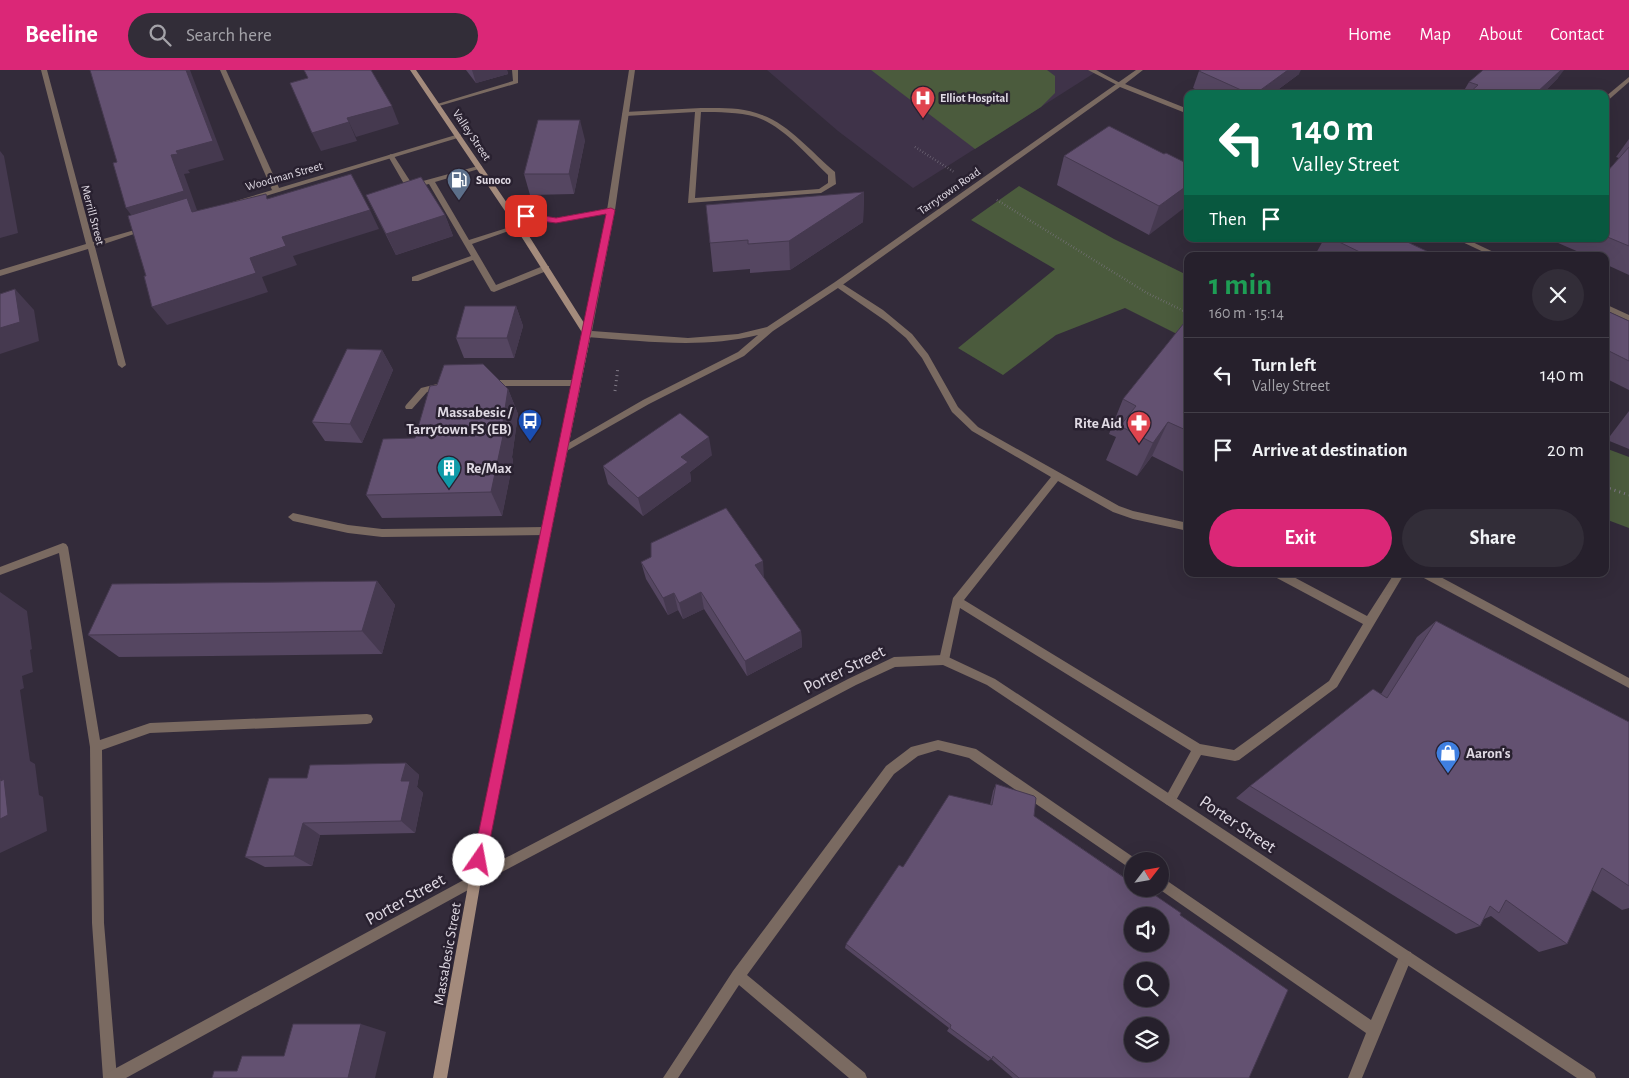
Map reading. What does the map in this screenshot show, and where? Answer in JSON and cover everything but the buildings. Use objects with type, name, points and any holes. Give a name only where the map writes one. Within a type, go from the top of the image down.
[{"type":"main road","name":"Valley Street","points":[[413,70],[519,226],[587,334]]},
{"type":"main road","points":[[511,214],[556,220],[611,210]]},
{"type":"main road","name":"Massabesic Street","points":[[440,1078],[475,880],[587,334]]},
{"type":"street","name":"Merrill Street","points":[[44,70],[122,365]]},
{"type":"street","points":[[223,70],[276,190]]},
{"type":"street","points":[[437,105],[516,82],[516,70]]},
{"type":"street","name":"Massabesic Street","points":[[587,334],[611,210],[632,70]]},
{"type":"street","points":[[1090,70],[1184,110]]},
{"type":"street","name":"Tarrytown Road","points":[[563,450],[646,402],[703,375],[741,354],[770,329],[838,284],[1140,70]]},
{"type":"street","points":[[1609,97],[1629,79]]},
{"type":"street","points":[[625,114],[698,111],[741,111],[755,114],[770,120],[832,174],[832,184],[821,191],[691,201],[698,111]]},
{"type":"street","name":"Woodman Street","points":[[222,206],[459,136]]},
{"type":"street","points":[[391,156],[410,187],[480,167]]},
{"type":"street","points":[[431,181],[494,289],[546,268]]},
{"type":"street","points":[[467,243],[519,226]]},
{"type":"street","points":[[0,273],[150,228]]},
{"type":"street","points":[[1469,242],[1490,252]]},
{"type":"street","points":[[414,278],[475,257]]},
{"type":"street","points":[[838,284],[906,332],[919,347],[951,406],[960,418],[975,429],[1116,509],[1133,515],[1184,526]]},
{"type":"street","points":[[1609,309],[1629,318]]},
{"type":"street","name":"Tarrytown Road","points":[[587,334],[688,340],[738,337],[770,329]]},
{"type":"street","points":[[480,383],[577,382]]},
{"type":"street","points":[[410,407],[424,390],[454,384]]},
{"type":"street","points":[[944,660],[957,601],[1057,476]]},
{"type":"street","points":[[293,517],[348,529],[382,533],[546,531]]},
{"type":"street","points":[[0,571],[63,547],[96,747],[98,923],[111,1078]]},
{"type":"street","points":[[1285,577],[1369,622]]},
{"type":"street","points":[[957,601],[1198,749],[1235,756],[1333,684],[1397,577]]},
{"type":"street","points":[[1432,577],[1629,683]]},
{"type":"street","name":"Porter Street","points":[[111,1078],[475,880],[852,682],[894,662],[944,660],[991,682],[1589,1078]]},
{"type":"street","points":[[96,747],[150,728],[367,719]]},
{"type":"street","points":[[670,1078],[738,976],[890,770],[915,751],[938,746],[972,753],[1124,858]]},
{"type":"street","points":[[1170,800],[1198,749]]},
{"type":"street","points":[[1169,888],[1374,1030]]},
{"type":"street","points":[[1355,1078],[1406,957]]},
{"type":"street","points":[[738,976],[860,1078]]},
{"type":"path","points":[[915,147],[1147,293],[1184,311]]},
{"type":"path","points":[[614,396],[618,367]]},
{"type":"path","points":[[1609,488],[1629,495]]},
{"type":"shaded area","name":"Elliot Hospital","points":[[767,70],[1099,70],[913,188],[838,131]]},
{"type":"green space","points":[[871,70],[1047,70],[1055,76],[1055,93],[1041,107],[975,149]]},
{"type":"green space","points":[[1019,186],[1114,239],[1184,274],[1184,338],[1125,308],[1056,335],[1003,375],[958,348],[1055,269],[971,220]]},
{"type":"green space","points":[[1609,450],[1629,457],[1629,528],[1609,520]]},
{"type":"place","name":"Elliot Hospital","points":[[923,119]]},
{"type":"place","name":"Sunoco","points":[[459,201]]},
{"type":"place","name":"Massabesic / Tarrytown FS (EB)","points":[[530,442]]},
{"type":"place","name":"Rite Aid","points":[[1139,444]]},
{"type":"place","name":"Re/Max","points":[[449,489]]},
{"type":"place","name":"Aaron's","points":[[1448,774]]},
{"type":"route","points":[[479,860],[611,210],[556,220],[526,216]]}]
